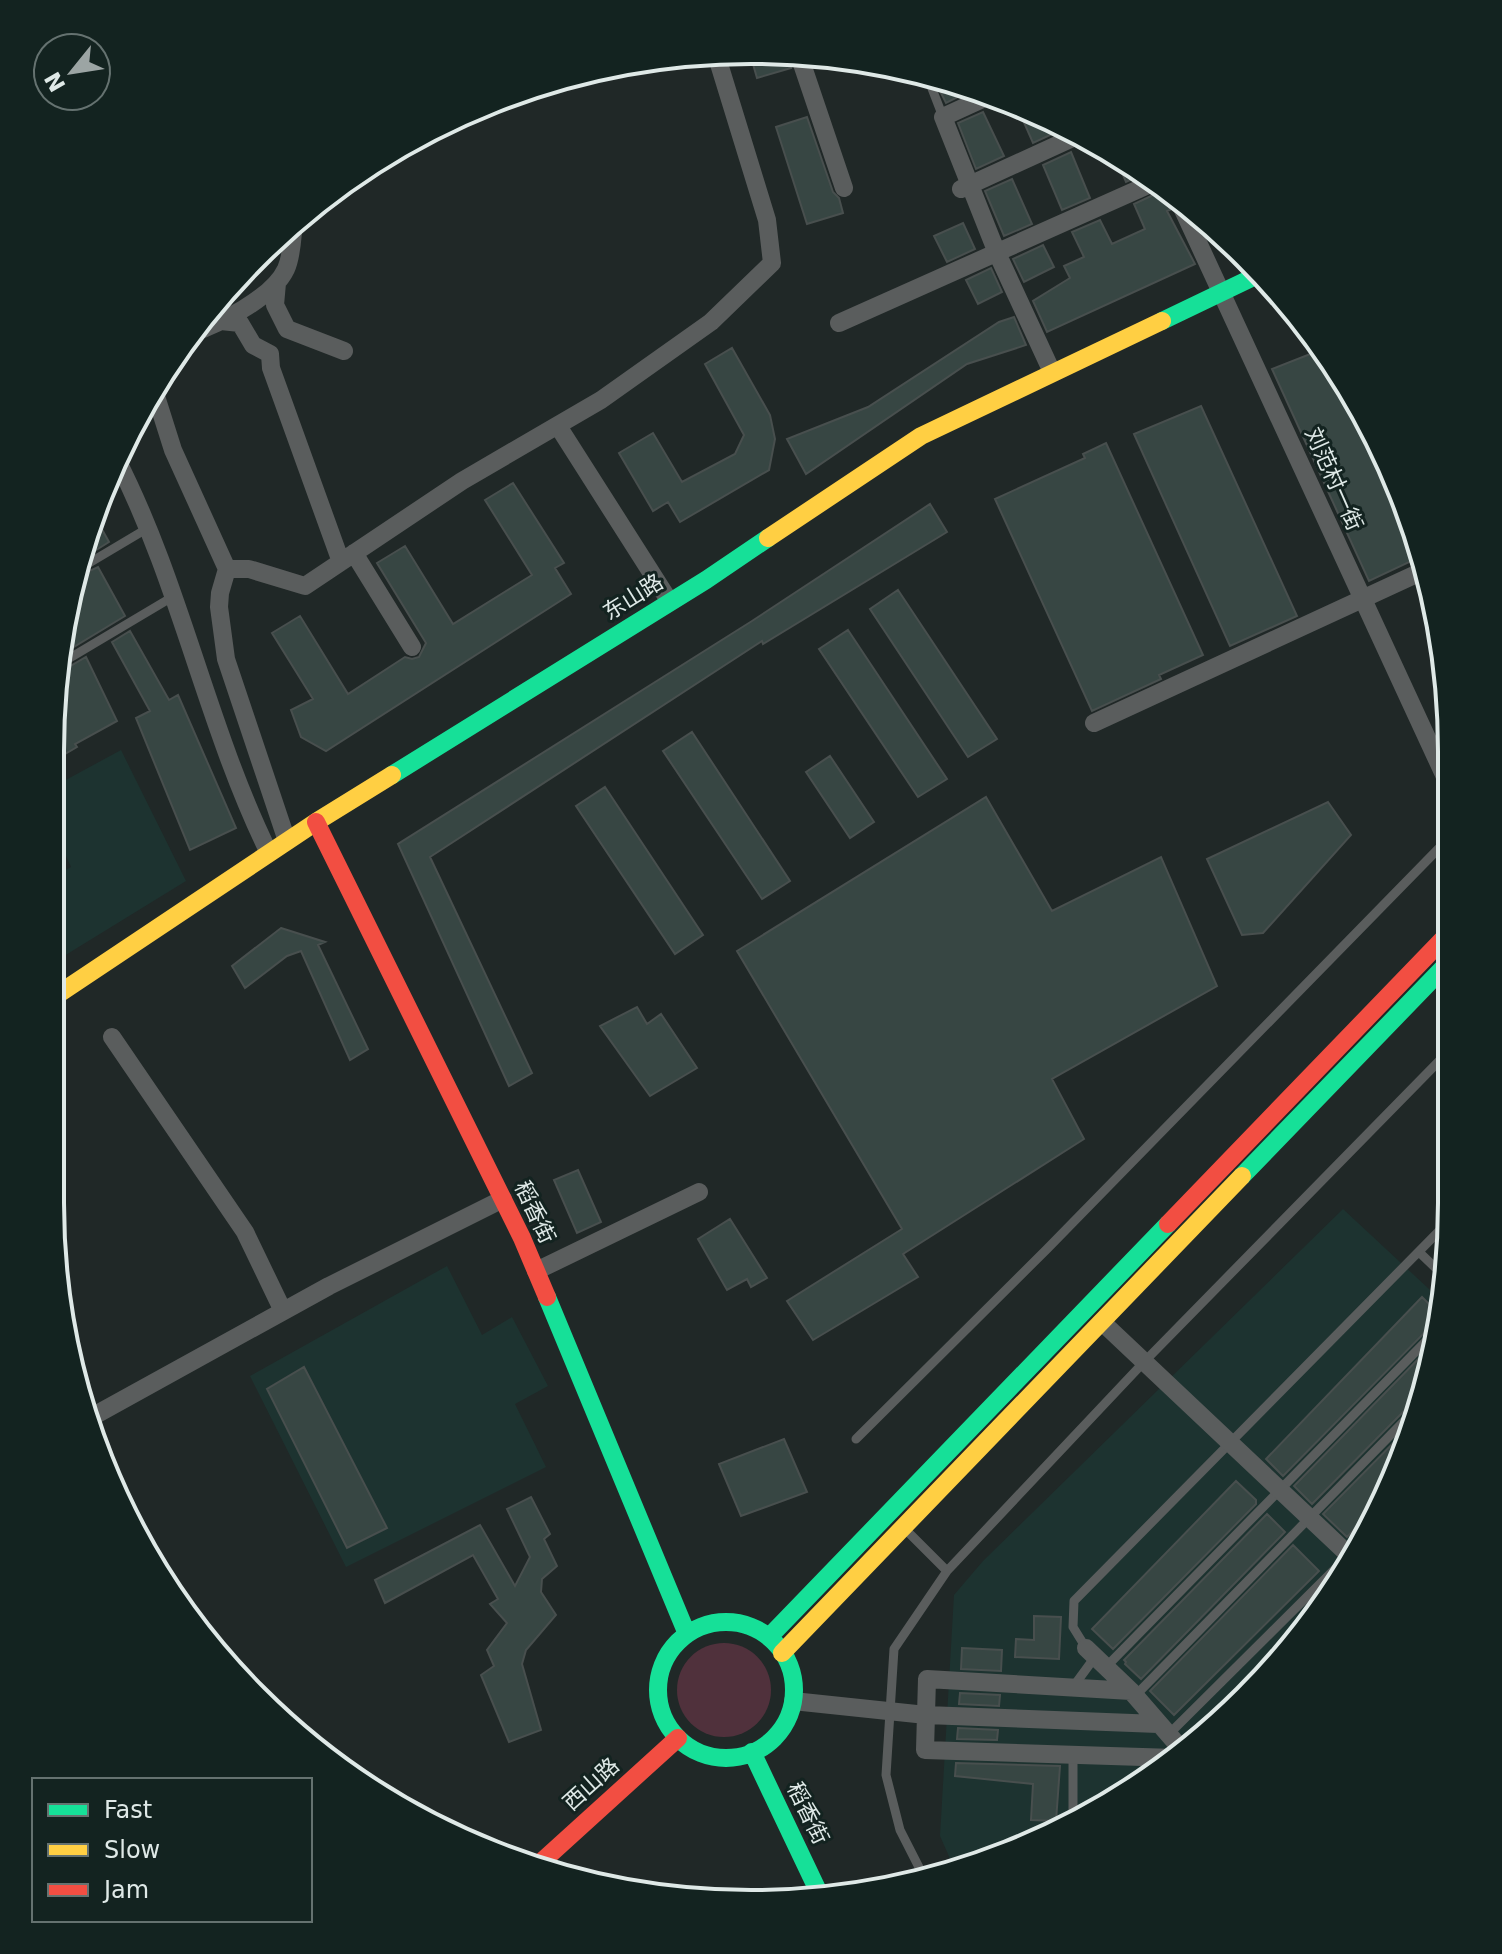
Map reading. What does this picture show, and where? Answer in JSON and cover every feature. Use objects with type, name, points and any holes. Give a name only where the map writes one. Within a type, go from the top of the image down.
[{"type":"main road","name":"东山路","points":[[64,990],[316,822],[670,602],[921,436],[1250,279]]},
{"type":"main road","name":"稻香街","points":[[316,822],[536,1271],[687,1634]]},
{"type":"main road","points":[[769,1637],[1438,944]]},
{"type":"main road","points":[[782,1653],[1438,973]]},
{"type":"main road","points":[[725,1622],[749,1626],[769,1637],[782,1653],[792,1675],[793,1701],[783,1726],[774,1737],[752,1752],[727,1758],[714,1757],[678,1738],[670,1729],[660,1705],[659,1678],[668,1654],[687,1634],[711,1624],[725,1622]]},
{"type":"main road","name":"西山路","points":[[545,1859],[678,1738]]},
{"type":"main road","name":"稻香街","points":[[752,1752],[816,1887]]},
{"type":"street","points":[[227,569],[249,569],[305,586],[462,481],[601,400],[711,322],[772,263],[764,205],[719,65]]},
{"type":"street","points":[[803,66],[844,188]]},
{"type":"street","points":[[976,102],[943,117],[966,187],[1052,372]]},
{"type":"street","points":[[966,187],[1066,141]]},
{"type":"street","points":[[839,323],[1143,187]]},
{"type":"street","name":"刘范村一街","points":[[1189,222],[1438,762]]},
{"type":"street","points":[[213,324],[277,283],[286,269],[291,240]]},
{"type":"street","points":[[277,283],[275,305],[287,329],[344,351]]},
{"type":"street","points":[[221,321],[240,323],[253,345],[270,354],[271,368],[348,558],[412,647]]},
{"type":"street","points":[[158,403],[173,450],[227,569],[219,607],[226,659],[287,841]]},
{"type":"street","points":[[558,426],[670,602]]},
{"type":"street","points":[[123,473],[174,596],[250,814],[269,853]]},
{"type":"street","points":[[1094,723],[1415,574]]},
{"type":"street","points":[[112,1037],[245,1232],[283,1311]]},
{"type":"street","points":[[536,1271],[699,1192]]},
{"type":"street","points":[[97,1414],[283,1311],[503,1199]]},
{"type":"street","points":[[1102,1322],[1279,1490],[1346,1546]]},
{"type":"street","points":[[1096,1657],[1133,1693],[1176,1743]]},
{"type":"street","points":[[1133,1693],[927,1679],[925,1750],[1156,1757]]},
{"type":"street","points":[[793,1701],[926,1715],[1163,1729]]},
{"type":"lane","points":[[932,88],[943,117]]},
{"type":"lane","points":[[90,562],[148,528]]},
{"type":"lane","points":[[71,658],[174,596]]},
{"type":"lane","points":[[856,1439],[1047,1249],[1438,849]]},
{"type":"lane","points":[[920,1869],[900,1830],[886,1775],[894,1649],[947,1571],[1144,1362],[1438,1062]]},
{"type":"lane","points":[[1096,1657],[1073,1627],[1074,1601],[1437,1233]]},
{"type":"lane","points":[[1419,1252],[1435,1267]]},
{"type":"lane","points":[[1073,1687],[1096,1657],[1279,1490],[1423,1344]]},
{"type":"lane","points":[[1133,1693],[1402,1423]]},
{"type":"lane","points":[[903,1527],[947,1571]]},
{"type":"lane","points":[[1163,1729],[1327,1577]]},
{"type":"lane","points":[[1073,1755],[1073,1809]]},
{"type":"shaded area","points":[[121,750],[186,881],[64,956],[64,871],[71,867],[64,852],[64,781]]},
{"type":"shaded area","points":[[1343,1209],[1432,1292],[1415,1381],[1386,1466],[1346,1547],[1322,1585],[1268,1656],[1204,1720],[1133,1774],[1055,1819],[1014,1838],[951,1860],[940,1836],[954,1595],[983,1561]]},
{"type":"shaded area","points":[[447,1266],[482,1335],[512,1317],[548,1386],[515,1404],[546,1467],[346,1567],[250,1376]]},
{"type":"shaded area","points":[[724,1643],[742,1646],[757,1657],[768,1672],[771,1690],[768,1708],[757,1723],[742,1734],[724,1737],[706,1734],[691,1723],[680,1708],[677,1690],[680,1672],[691,1657],[706,1646]]},
{"type":"building","points":[[753,64],[790,65],[791,68],[757,78]]},
{"type":"building","points":[[940,90],[960,96],[946,103]]},
{"type":"building","points":[[983,112],[1004,156],[976,169],[958,123]]},
{"type":"building","points":[[807,117],[843,213],[807,224],[776,127]]},
{"type":"building","points":[[1023,120],[1053,134],[1033,143]]},
{"type":"building","points":[[1071,152],[1090,198],[1062,210],[1043,165]]},
{"type":"building","points":[[1012,179],[1032,224],[1004,236],[985,191]]},
{"type":"building","points":[[1154,195],[1168,206],[1170,210],[1167,211],[1195,264],[1047,332],[1033,301],[1070,278],[1064,266],[1084,257],[1072,232],[1100,220],[1112,244],[1145,229],[1134,204]]},
{"type":"building","points":[[963,223],[975,249],[947,262],[934,236]]},
{"type":"building","points":[[1043,245],[1054,267],[1024,282],[1013,259]]},
{"type":"building","points":[[991,268],[1002,292],[978,304],[966,280]]},
{"type":"building","points":[[1014,317],[1026,345],[967,364],[806,474],[787,439],[868,407],[999,322]]},
{"type":"building","points":[[732,348],[770,415],[775,439],[769,470],[680,522],[668,502],[653,511],[619,453],[653,433],[682,482],[735,454],[744,435],[705,364]]},
{"type":"building","points":[[1311,354],[1367,447],[1386,488],[1411,561],[1369,581],[1272,369]]},
{"type":"building","points":[[1201,406],[1297,616],[1230,646],[1134,434]]},
{"type":"building","points":[[1106,443],[1203,655],[1159,675],[1161,679],[1092,711],[995,499],[1085,458],[1083,454]]},
{"type":"building","points":[[513,483],[564,563],[555,568],[571,594],[326,751],[301,737],[291,710],[313,699],[272,633],[300,616],[348,694],[405,657],[419,657],[426,643],[377,563],[405,546],[453,624],[532,575],[485,500]]},
{"type":"building","points":[[930,504],[947,532],[763,644],[762,641],[430,857],[532,1073],[509,1086],[398,844],[752,621]]},
{"type":"building","points":[[101,528],[109,542],[93,552]]},
{"type":"building","points":[[98,567],[125,616],[72,648],[77,617],[87,572]]},
{"type":"building","points":[[898,590],[997,739],[968,757],[870,609]]},
{"type":"building","points":[[848,630],[947,779],[918,797],[819,649]]},
{"type":"building","points":[[130,631],[169,700],[178,695],[236,828],[190,850],[136,718],[150,711],[112,642]]},
{"type":"building","points":[[86,657],[117,721],[75,744],[77,747],[64,755],[65,706],[69,667]]},
{"type":"building","points":[[692,732],[790,881],[762,899],[663,751]]},
{"type":"building","points":[[830,756],[874,822],[850,838],[806,772]]},
{"type":"building","points":[[605,787],[703,935],[675,954],[576,806]]},
{"type":"building","points":[[986,797],[1052,911],[1161,857],[1217,986],[1052,1079],[1084,1139],[903,1254],[918,1277],[813,1340],[787,1301],[902,1229],[737,951]]},
{"type":"building","points":[[1328,802],[1351,835],[1263,933],[1242,935],[1207,859]]},
{"type":"building","points":[[281,928],[325,942],[318,945],[368,1049],[350,1060],[301,951],[287,956],[245,988],[232,966]]},
{"type":"building","points":[[637,1007],[647,1024],[661,1014],[697,1068],[650,1096],[600,1026]]},
{"type":"building","points":[[578,1170],[601,1222],[577,1233],[554,1180]]},
{"type":"building","points":[[730,1219],[767,1278],[751,1287],[747,1279],[727,1290],[698,1239]]},
{"type":"building","points":[[1422,1297],[1430,1305],[1426,1331],[1283,1476],[1266,1459]]},
{"type":"building","points":[[1421,1357],[1407,1408],[1312,1504],[1294,1486]]},
{"type":"building","points":[[304,1367],[387,1528],[347,1548],[267,1389]]},
{"type":"building","points":[[784,1439],[807,1492],[741,1516],[719,1464]]},
{"type":"building","points":[[1396,1440],[1367,1507],[1347,1537],[1323,1514]]},
{"type":"building","points":[[1236,1481],[1256,1500],[1256,1504],[1113,1649],[1092,1629]]},
{"type":"building","points":[[531,1497],[550,1534],[544,1539],[557,1566],[542,1579],[541,1592],[556,1615],[526,1650],[522,1664],[541,1730],[509,1742],[481,1675],[494,1666],[487,1650],[507,1623],[490,1604],[498,1599],[473,1555],[385,1603],[375,1580],[480,1525],[515,1586],[530,1557],[507,1509]]},
{"type":"building","points":[[1267,1514],[1285,1532],[1141,1679],[1124,1660]]},
{"type":"building","points":[[1293,1545],[1319,1571],[1174,1715],[1150,1691]]},
{"type":"building","points":[[1034,1616],[1061,1617],[1059,1659],[1015,1657],[1016,1639],[1034,1640]]},
{"type":"building","points":[[962,1648],[1002,1650],[1001,1671],[961,1669]]},
{"type":"building","points":[[960,1693],[1000,1695],[999,1706],[959,1704]]},
{"type":"building","points":[[958,1728],[998,1730],[997,1740],[957,1739]]},
{"type":"building","points":[[956,1763],[1060,1766],[1056,1818],[1031,1820],[1033,1784],[955,1776]]},
{"type":"traffic: fast","points":[[1162,321],[1250,279]]},
{"type":"traffic: fast","points":[[392,775],[706,580],[768,538]]},
{"type":"traffic: fast","points":[[1242,1176],[1438,973]]},
{"type":"traffic: fast","points":[[769,1637],[1168,1224]]},
{"type":"traffic: fast","points":[[547,1297],[687,1634]]},
{"type":"traffic: fast","points":[[726,1622],[752,1628],[774,1642],[788,1664],[794,1690],[788,1716],[774,1738],[752,1752],[726,1758],[700,1752],[678,1738],[664,1716],[658,1690],[664,1664],[678,1642],[700,1628],[726,1622]]},
{"type":"traffic: fast","points":[[752,1752],[816,1887]]},
{"type":"traffic: slow","points":[[768,538],[921,436],[1162,321]]},
{"type":"traffic: slow","points":[[64,990],[316,822],[392,775]]},
{"type":"traffic: slow","points":[[782,1653],[1242,1176]]},
{"type":"traffic: jam","points":[[316,822],[522,1238],[547,1297]]},
{"type":"traffic: jam","points":[[1168,1224],[1438,944]]},
{"type":"traffic: jam","points":[[545,1859],[678,1738]]}]
